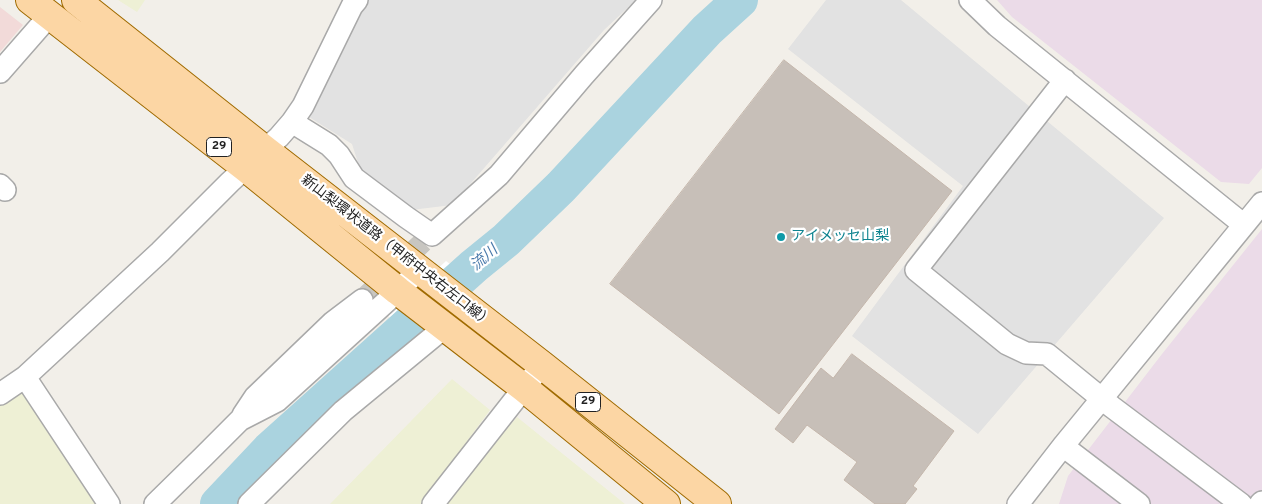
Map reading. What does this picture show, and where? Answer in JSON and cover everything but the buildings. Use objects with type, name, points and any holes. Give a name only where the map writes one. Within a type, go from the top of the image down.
[{"type":"main road","name":"新山梨環状道路（甲府中央右左口線）","points":[[80,1],[402,294],[524,388],[666,504]]},
{"type":"main road","name":"新山梨環状道路（甲府中央右左口線）","points":[[39,8],[423,274],[542,365],[717,504]]},
{"type":"street","points":[[0,394],[25,377],[160,252],[292,122],[303,106],[352,6],[357,0]]},
{"type":"street","points":[[292,122],[329,145],[339,155],[354,178],[406,217],[428,239],[499,175],[651,0]]},
{"type":"street","points":[[970,0],[997,26],[1244,225]]},
{"type":"street","points":[[0,72],[39,8]]},
{"type":"street","points":[[1064,80],[916,270],[1007,344],[1026,353],[1047,354],[1241,504]]},
{"type":"street","points":[[1018,504],[1063,446],[1262,203]]},
{"type":"street","points":[[240,420],[277,401],[423,274]]},
{"type":"street","points":[[155,504],[240,420],[255,397],[333,322],[362,300]]},
{"type":"street","points":[[249,504],[343,411],[441,324]]},
{"type":"street","points":[[433,504],[542,365]]},
{"type":"street","points":[[25,377],[109,504]]},
{"type":"street","points":[[1063,446],[1139,504]]},
{"type":"shaded area","points":[[367,0],[636,0],[604,30],[452,205],[411,210],[361,172],[352,144],[309,117]]},
{"type":"shaded area","points":[[826,0],[901,0],[1164,218],[978,434],[852,336],[963,186],[788,49]]},
{"type":"shaded area","points":[[997,0],[1262,0],[1262,168],[1249,184],[1221,182],[1012,17]]},
{"type":"shaded area","points":[[0,7],[23,25],[0,52]]},
{"type":"shaded area","points":[[1262,229],[1262,504],[1059,504],[1068,476]]},
{"type":"green space","points":[[118,0],[145,0],[137,12]]},
{"type":"green space","points":[[25,377],[109,504],[0,504],[0,394]]},
{"type":"green space","points":[[452,379],[490,410],[421,504],[330,504]]},
{"type":"green space","points":[[517,417],[625,504],[443,504]]},
{"type":"pier","points":[[446,261],[476,284],[415,339],[387,315]]},
{"type":"waterway","name":"流川","points":[[218,504],[269,450],[474,266],[506,240],[561,187],[707,30],[740,0]]},
{"type":"tunnel","points":[[362,300],[423,242]]},
{"type":"place","name":"アイメッセ山梨","points":[[781,237]]}]
